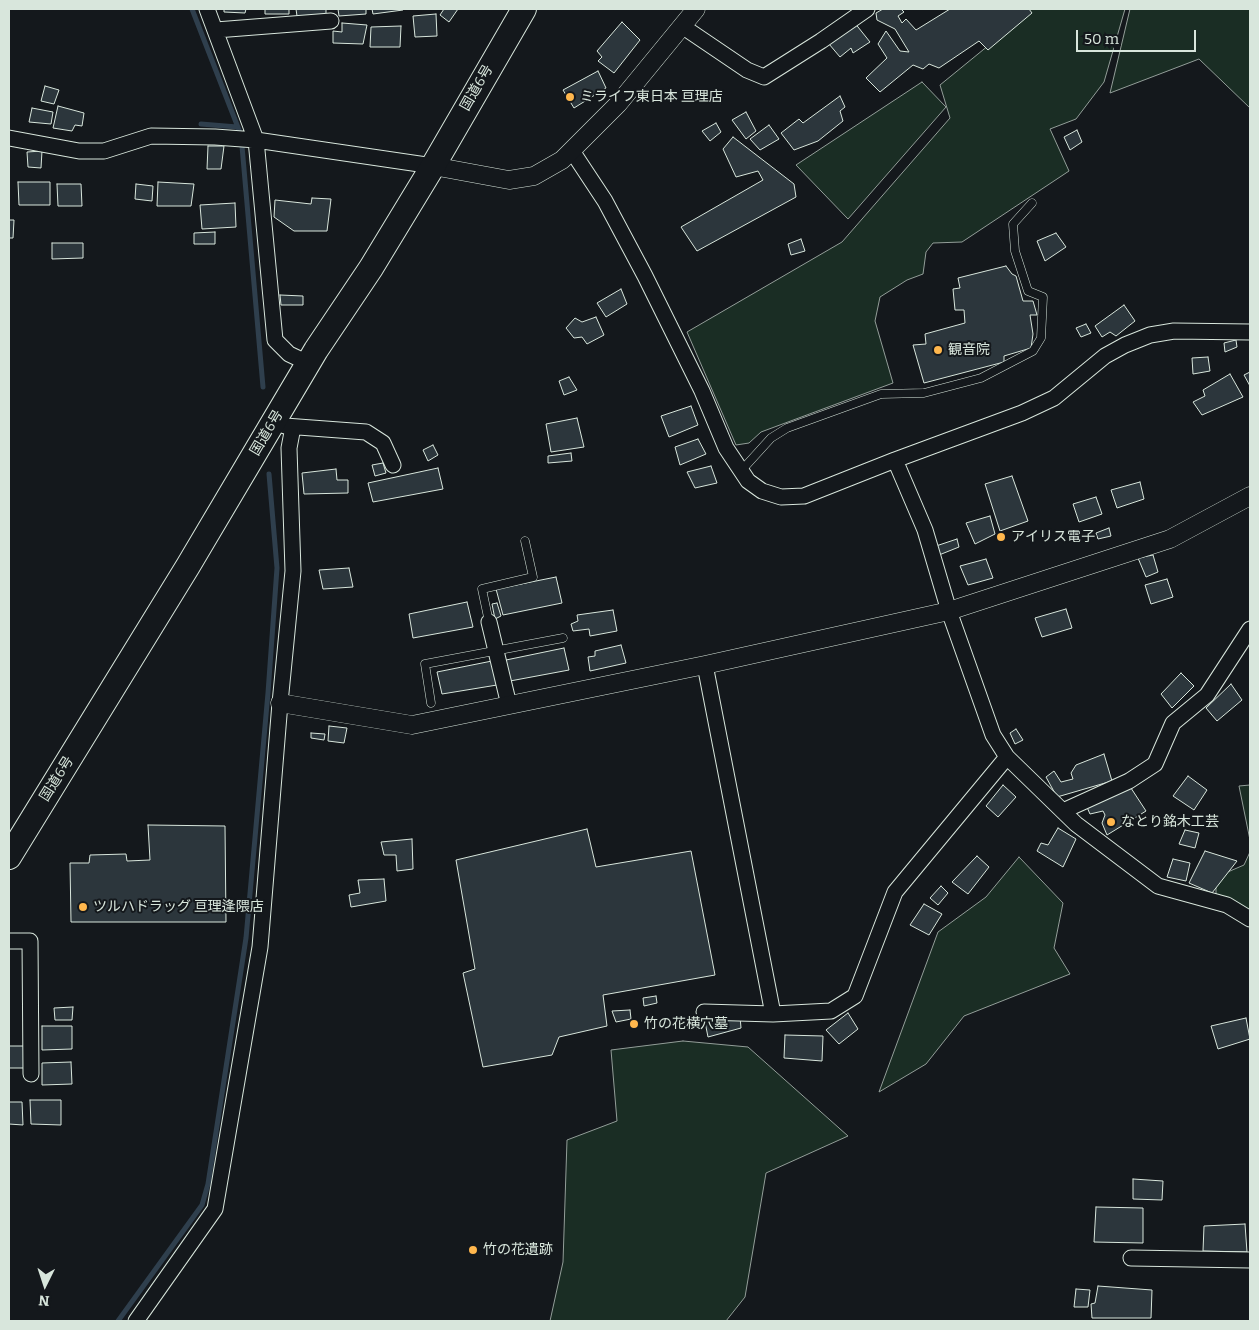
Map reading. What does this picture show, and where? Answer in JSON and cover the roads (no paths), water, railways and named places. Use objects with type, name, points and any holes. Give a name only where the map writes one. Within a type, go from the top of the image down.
[{"type":"highway","name":"国道6号","points":[[9,857],[188,566],[283,426],[308,363],[370,268],[524,9]]},
{"type":"street","points":[[207,9],[256,140],[275,340],[289,354],[308,363]]},
{"type":"street","points":[[9,138],[79,151],[104,151],[151,136],[215,137],[256,140],[432,166],[509,180],[534,176],[562,160],[618,104],[696,9]]},
{"type":"street","points":[[682,26],[747,70],[764,77],[867,9]]},
{"type":"street","points":[[216,30],[330,21]]},
{"type":"street","points":[[572,151],[605,201],[645,276],[702,391],[726,448],[748,481],[762,490],[781,498],[804,496],[895,460],[1022,414],[1054,398],[1105,356],[1125,345],[1150,335],[1174,331],[1250,332]]},
{"type":"street","points":[[136,1321],[215,1209],[260,947],[293,572],[289,448],[283,426],[366,432],[383,442],[393,465]]},
{"type":"street","points":[[895,460],[925,530],[949,611],[993,735],[1007,757],[1076,824],[1158,886],[1227,905],[1250,919]]},
{"type":"street","points":[[280,703],[412,725],[705,665],[949,611],[1170,539],[1250,496]]},
{"type":"street","points":[[489,622],[509,705]]},
{"type":"street","points":[[1063,811],[1129,781],[1155,764],[1173,723],[1207,695],[1250,630]]},
{"type":"street","points":[[705,665],[774,1014]]},
{"type":"street","points":[[704,1012],[774,1014],[831,1011],[855,996],[895,892],[1007,757]]},
{"type":"street","points":[[9,941],[30,941],[31,1074]]},
{"type":"street","points":[[1131,1258],[1250,1260]]},
{"type":"lane","points":[[741,471],[771,438],[787,428],[881,394],[924,393],[982,378],[1033,351],[1041,338],[1043,298],[1028,291],[1015,251],[1013,224],[1032,203]]},
{"type":"lane","points":[[489,622],[482,589],[532,578],[525,541]]},
{"type":"lane","points":[[432,703],[425,664],[563,638]]},
{"type":"waterway","points":[[192,9],[239,130]]},
{"type":"waterway","points":[[201,124],[237,127]]},
{"type":"waterway","points":[[242,146],[263,387]]},
{"type":"waterway","points":[[118,1321],[202,1205],[208,1184],[246,938],[268,693],[277,568],[269,474]]},
{"type":"place","name":"ミライフ東日本 亘理店","points":[[570,97]]},
{"type":"place","name":"観音院","points":[[938,350]]},
{"type":"place","name":"アイリス電子","points":[[1001,537]]},
{"type":"place","name":"なとり銘木工芸","points":[[1111,822]]},
{"type":"place","name":"ツルハドラッグ 亘理逢隈店","points":[[83,907]]},
{"type":"place","name":"竹の花横穴墓","points":[[634,1024]]},
{"type":"place","name":"竹の花遺跡","points":[[473,1250]]}]
